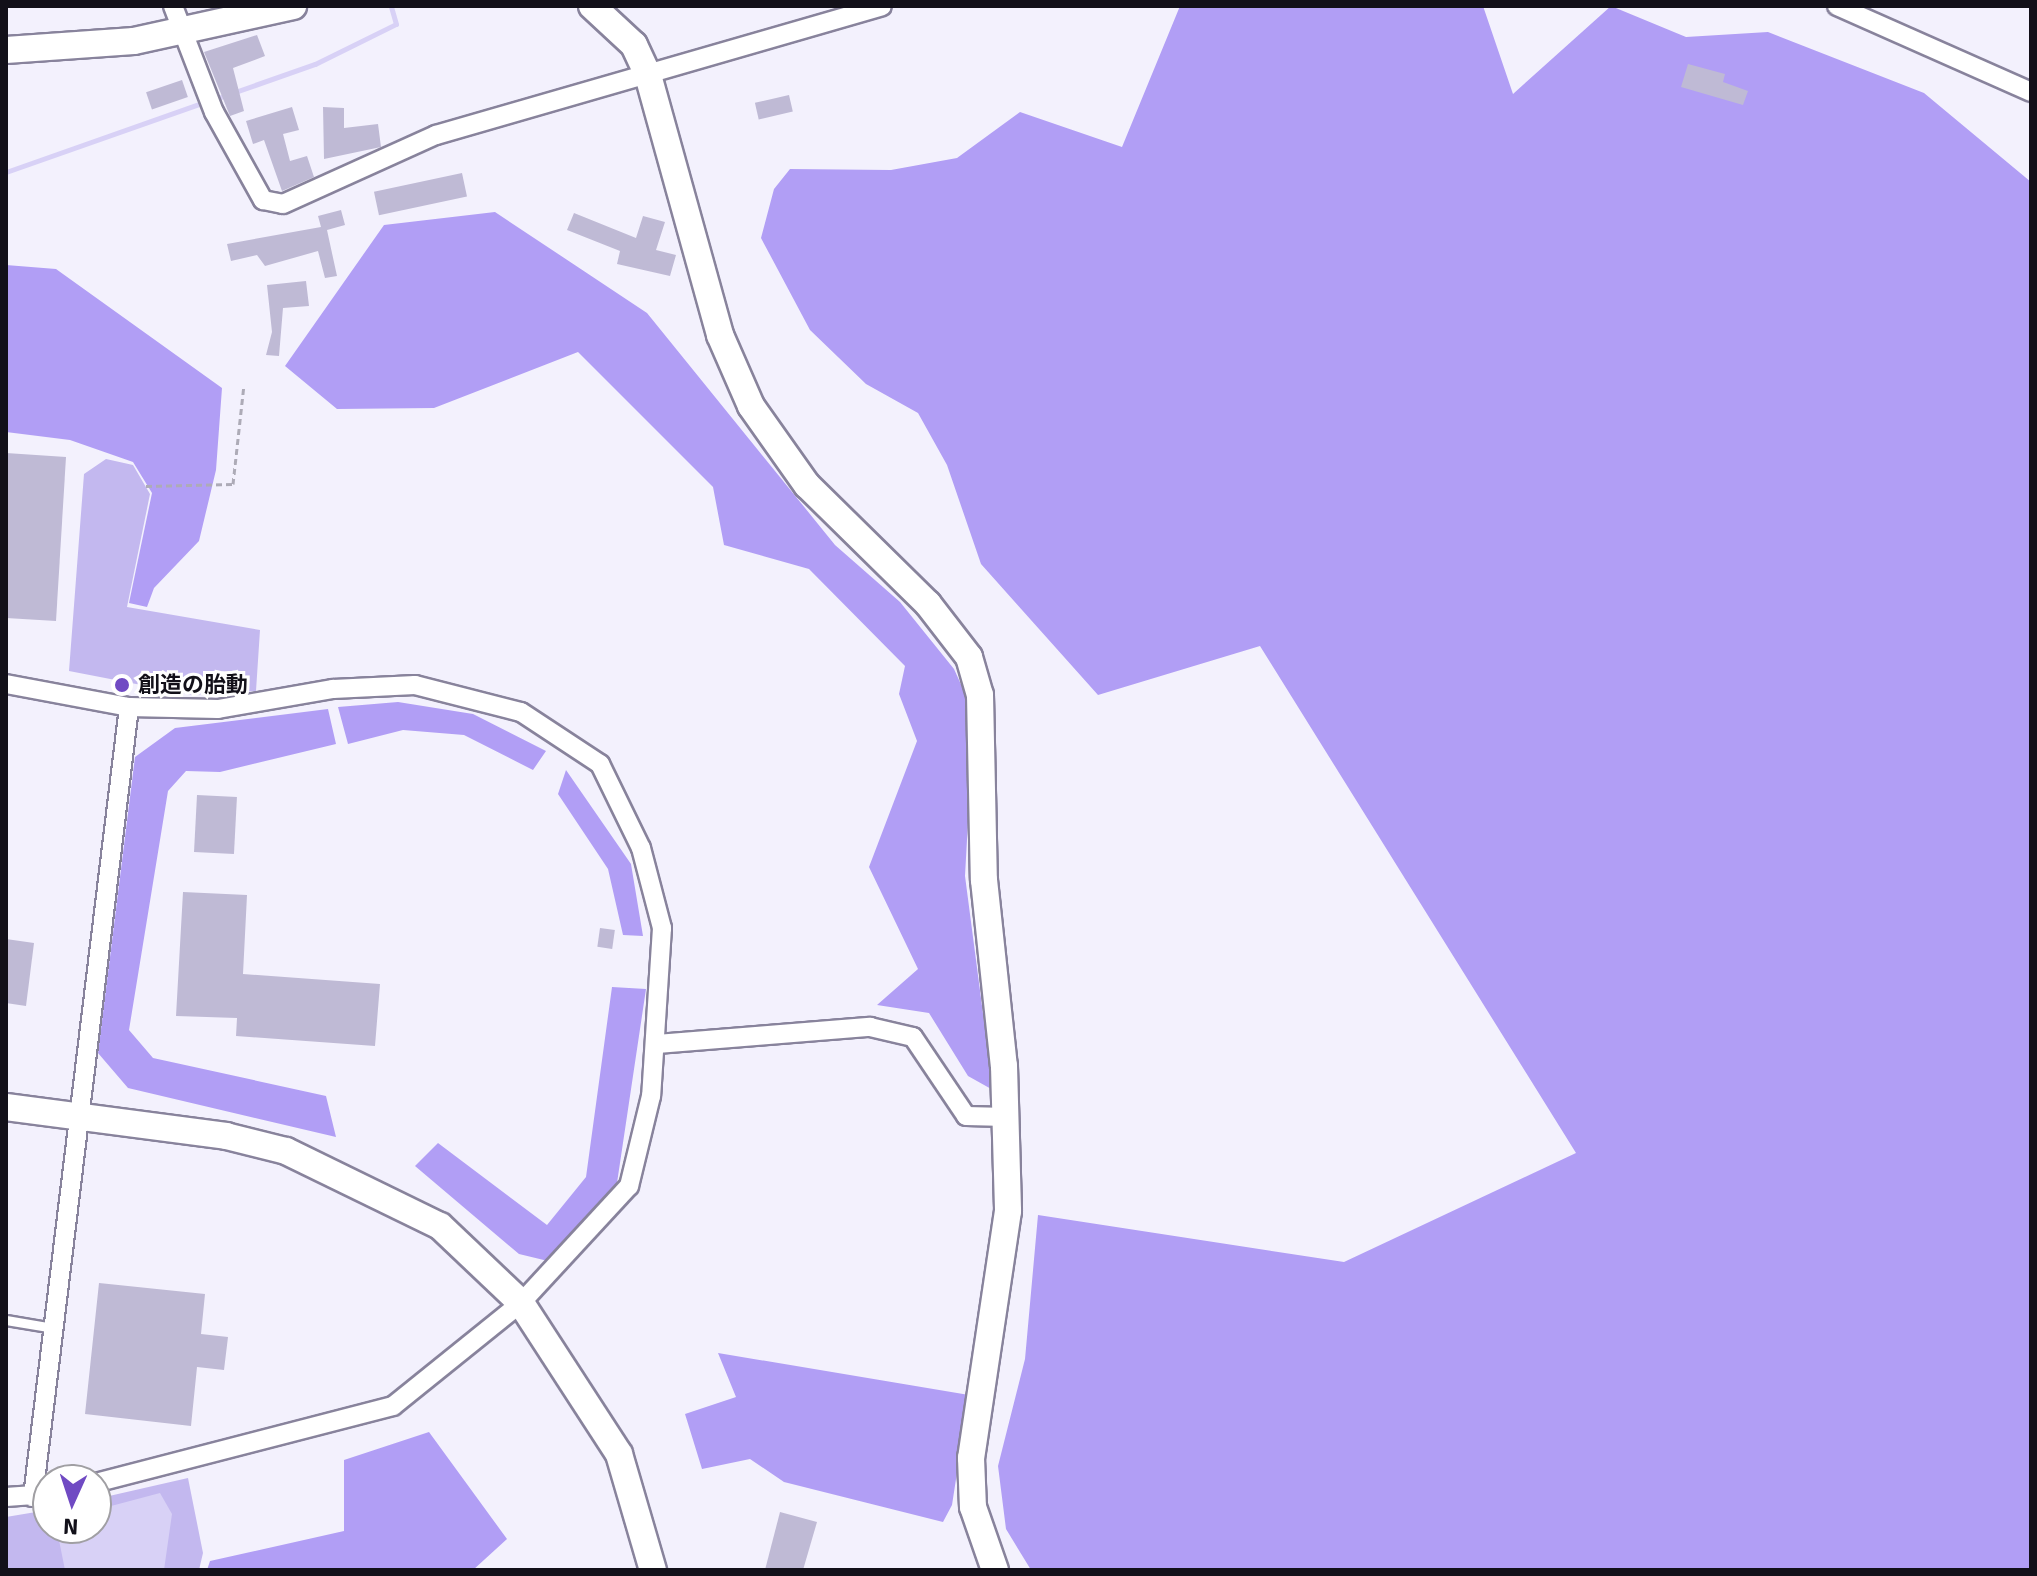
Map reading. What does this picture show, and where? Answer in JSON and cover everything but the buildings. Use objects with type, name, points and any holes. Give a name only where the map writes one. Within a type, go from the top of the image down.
[{"type":"street","points":[[173,6],[207,98],[263,200],[283,204],[436,135],[882,6]]},
{"type":"street","points":[[6,50],[181,34],[293,6]]},
{"type":"street","points":[[592,6],[634,45],[648,75],[720,335],[751,406],[807,485],[928,604],[969,657],[981,707],[984,880],[1007,1117],[1008,1211],[971,1458],[973,1507],[995,1570]]},
{"type":"street","points":[[1837,6],[2031,92]]},
{"type":"street","points":[[6,684],[129,707],[218,709],[333,689],[415,685],[521,712],[600,764],[641,848],[662,928],[657,1044],[629,1186],[521,1303],[393,1406],[112,1479]]},
{"type":"street","points":[[43,1464],[54,1328],[129,707]]},
{"type":"street","points":[[657,1044],[870,1027],[913,1037],[966,1116],[1007,1117]]},
{"type":"street","points":[[6,1107],[226,1136],[349,1176],[440,1226],[521,1303],[619,1454],[653,1570]]},
{"type":"street","points":[[6,1497],[32,1496]]},
{"type":"lane","points":[[6,1320],[54,1328]]},
{"type":"path","points":[[146,486],[233,484],[244,385]]},
{"type":"shaded area","points":[[1180,6],[1483,6],[1513,94],[1611,6],[1686,37],[1768,32],[1924,93],[2031,182],[2031,1570],[1031,1570],[1006,1529],[998,1466],[1025,1359],[1038,1215],[1344,1262],[1576,1153],[1260,646],[1098,695],[981,564],[947,465],[918,413],[866,384],[810,330],[761,238],[774,189],[790,169],[891,170],[957,158],[1020,112],[1122,147]]},
{"type":"shaded area","points":[[495,212],[647,313],[835,545],[900,602],[954,669],[974,713],[965,876],[993,1090],[968,1076],[929,1013],[877,1005],[918,969],[869,867],[917,741],[899,694],[905,666],[809,569],[724,545],[713,487],[578,352],[434,408],[337,409],[285,366],[384,225]]},
{"type":"shaded area","points":[[6,265],[56,269],[222,388],[216,470],[199,541],[154,588],[147,607],[129,603],[152,493],[133,462],[70,440],[6,432]]},
{"type":"shaded area","points":[[106,459],[133,465],[150,494],[127,607],[260,630],[256,691],[193,695],[69,671],[84,474]]},
{"type":"shaded area","points":[[398,702],[473,714],[546,751],[533,770],[464,735],[403,730],[348,744],[338,707]]},
{"type":"shaded area","points":[[328,709],[336,744],[220,772],[186,771],[168,791],[129,1030],[153,1058],[326,1096],[336,1137],[128,1088],[98,1053],[135,757],[175,728]]},
{"type":"shaded area","points":[[566,770],[631,864],[643,936],[623,935],[608,869],[558,794]]},
{"type":"shaded area","points":[[612,987],[646,989],[617,1183],[548,1261],[519,1254],[415,1166],[438,1143],[547,1225],[586,1177]]},
{"type":"shaded area","points":[[718,1353],[969,1395],[952,1505],[943,1522],[784,1482],[750,1459],[702,1469],[685,1414],[736,1397]]},
{"type":"shaded area","points":[[429,1432],[507,1539],[473,1570],[207,1570],[210,1561],[344,1531],[344,1460]]},
{"type":"shaded area","points":[[188,1478],[203,1553],[199,1570],[6,1570],[6,1517],[32,1513],[32,1544],[112,1544],[112,1495]]},
{"type":"shaded area","points":[[160,1493],[172,1514],[164,1570],[65,1570],[60,1544],[112,1544],[112,1506]]},
{"type":"waterway","points":[[215,99],[315,64],[396,24],[391,6]]},
{"type":"waterway","points":[[6,172],[205,102]]},
{"type":"place","name":"創造の胎動","points":[[122,685]]}]
